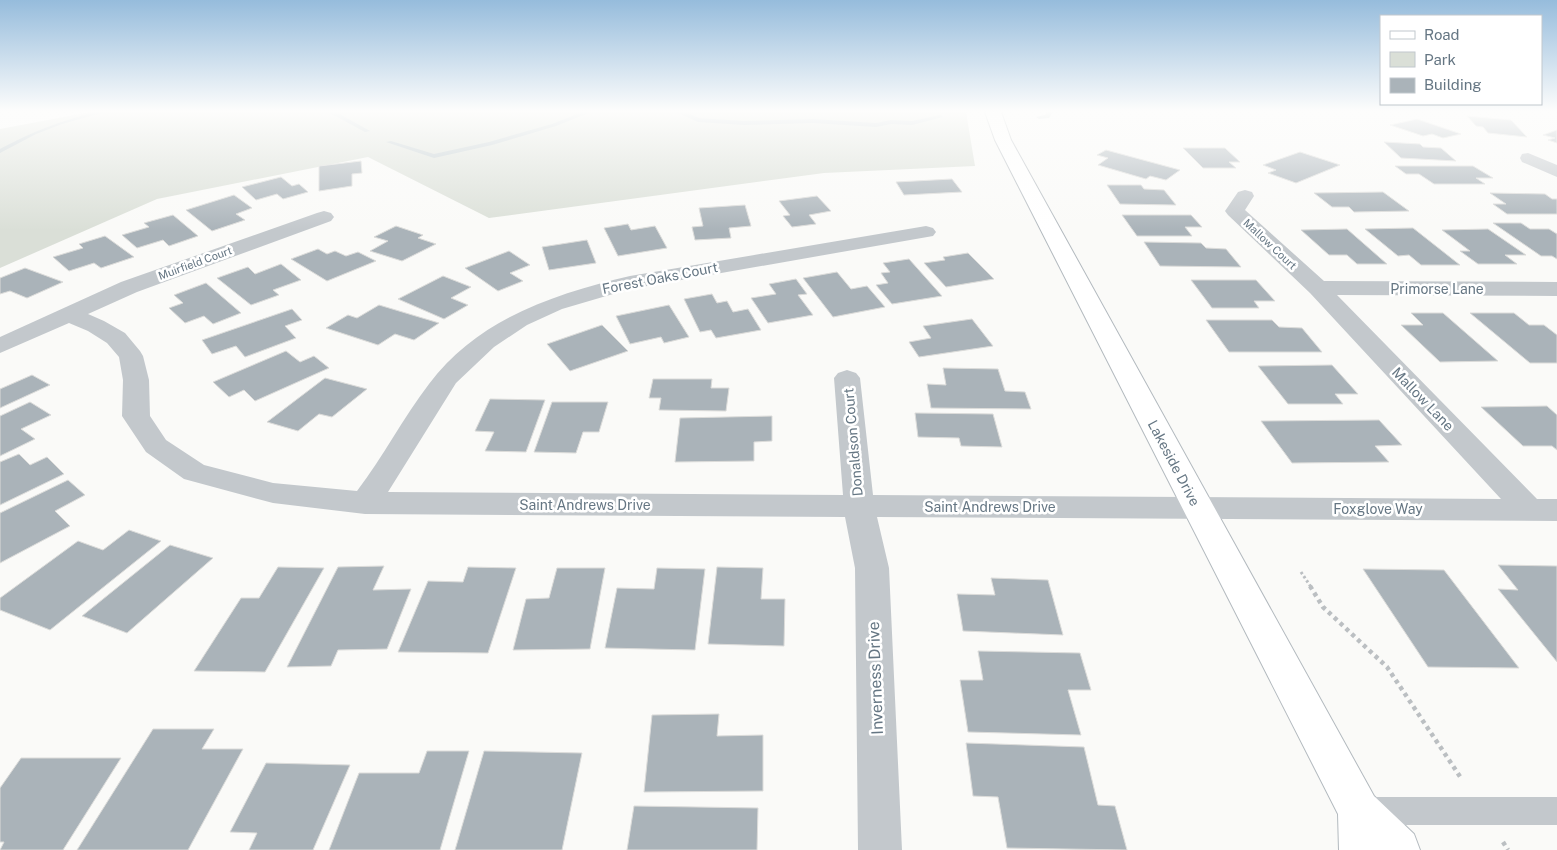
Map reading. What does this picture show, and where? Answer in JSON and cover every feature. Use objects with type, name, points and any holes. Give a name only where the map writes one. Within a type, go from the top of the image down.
[{"type":"street","name":"Lakeside Drive","points":[[1009,152],[1198,508],[1360,830],[1398,850]]},
{"type":"street","points":[[1528,158],[1557,172]]},
{"type":"street","name":"Mallow Court","points":[[1244,196],[1235,211],[1318,288]]},
{"type":"street","name":"Muirfield Court","points":[[0,346],[172,270],[324,217]]},
{"type":"street","name":"Forest Oaks Court","points":[[365,503],[396,458],[430,402],[456,368],[482,345],[510,326],[545,308],[619,283],[926,232]]},
{"type":"street","name":"Primorse Lane","points":[[1318,288],[1557,289]]},
{"type":"street","name":"Mallow Lane","points":[[1318,288],[1543,510]]},
{"type":"street","name":"Saint Andrews Drive","points":[[69,315],[96,326],[116,338],[131,356],[136,380],[136,416],[156,446],[194,472],[273,493],[365,503],[1198,508]]},
{"type":"street","name":"Donaldson Court","points":[[847,378],[858,507]]},
{"type":"street","name":"Inverness Drive","points":[[858,507],[872,568],[880,850]]},
{"type":"street","name":"Foxglove Way","points":[[1198,508],[1543,510]]},
{"type":"lane","points":[[1360,830],[1482,810],[1557,811]]},
{"type":"path","points":[[1301,572],[1323,607],[1387,667],[1508,850]]},
{"type":"green space","points":[[0,152],[973,152],[975,166],[824,173],[489,218],[368,157],[157,199],[0,268]]},
{"type":"building","points":[[1103,152],[1112,152],[1180,170],[1166,180],[1150,176],[1146,179],[1098,165],[1108,158],[1097,155]]},
{"type":"building","points":[[1187,152],[1229,152],[1240,162],[1229,162],[1236,168],[1203,168]]},
{"type":"building","points":[[1300,152],[1340,165],[1296,183],[1268,173],[1276,170],[1263,165]]},
{"type":"building","points":[[1394,152],[1445,152],[1456,161],[1401,158]]},
{"type":"building","points":[[361,161],[362,173],[352,174],[352,186],[319,191],[319,166]]},
{"type":"building","points":[[1395,166],[1473,166],[1493,178],[1476,178],[1485,184],[1434,184],[1419,174],[1406,174]]},
{"type":"building","points":[[281,177],[292,186],[299,184],[308,192],[283,199],[277,194],[256,200],[242,187]]},
{"type":"building","points":[[952,179],[962,192],[904,195],[896,182]]},
{"type":"building","points":[[1107,185],[1141,185],[1144,189],[1164,190],[1176,205],[1120,204]]},
{"type":"building","points":[[1383,192],[1409,211],[1354,212],[1349,207],[1332,207],[1314,193]]},
{"type":"building","points":[[1490,193],[1545,194],[1552,199],[1557,199],[1557,214],[1507,214],[1493,204],[1506,204]]},
{"type":"building","points":[[234,195],[252,208],[236,214],[245,220],[212,231],[186,210]]},
{"type":"building","points":[[817,196],[831,211],[809,215],[816,224],[792,227],[783,216],[790,215],[779,201]]},
{"type":"building","points":[[745,205],[751,226],[729,228],[731,238],[695,240],[692,227],[703,226],[699,208]]},
{"type":"building","points":[[173,215],[198,236],[169,246],[163,240],[137,248],[122,235],[149,227],[144,223]]},
{"type":"building","points":[[1122,215],[1191,215],[1202,227],[1185,227],[1192,236],[1137,236]]},
{"type":"building","points":[[1493,223],[1521,223],[1530,229],[1549,229],[1557,234],[1557,259],[1552,256],[1541,256]]},
{"type":"building","points":[[628,224],[631,230],[655,226],[667,248],[618,256],[604,228]]},
{"type":"building","points":[[396,226],[423,235],[418,238],[436,244],[402,261],[370,251],[388,241],[374,237]]},
{"type":"building","points":[[1413,228],[1460,265],[1421,265],[1409,255],[1398,256],[1365,229]]},
{"type":"building","points":[[1347,229],[1387,264],[1357,264],[1347,255],[1329,255],[1301,230]]},
{"type":"building","points":[[1488,229],[1526,255],[1505,255],[1517,264],[1478,264],[1460,251],[1470,251],[1442,230]]},
{"type":"building","points":[[105,236],[134,257],[101,268],[94,263],[69,271],[53,257],[83,248],[79,244]]},
{"type":"building","points":[[587,240],[596,263],[549,270],[542,247]]},
{"type":"building","points":[[1144,242],[1201,243],[1206,248],[1226,249],[1241,267],[1160,266]]},
{"type":"building","points":[[318,249],[327,254],[335,251],[346,256],[358,252],[376,261],[327,281],[291,259]]},
{"type":"building","points":[[509,251],[530,265],[510,273],[523,281],[498,291],[465,268]]},
{"type":"building","points":[[968,253],[994,279],[946,287],[924,263],[945,260],[943,257]]},
{"type":"building","points":[[909,259],[942,296],[892,304],[876,285],[888,283],[881,273],[890,272],[883,263]]},
{"type":"building","points":[[281,264],[301,280],[273,290],[279,295],[251,305],[217,278],[248,267],[255,274]]},
{"type":"building","points":[[25,268],[63,282],[27,298],[10,291],[0,294],[0,278]]},
{"type":"building","points":[[837,272],[851,289],[867,286],[885,307],[833,317],[803,278]]},
{"type":"building","points":[[443,276],[471,287],[451,298],[468,305],[444,319],[398,299]]},
{"type":"building","points":[[796,279],[807,294],[798,295],[813,315],[768,323],[751,298],[776,294],[769,284]]},
{"type":"building","points":[[1191,280],[1256,280],[1275,301],[1254,301],[1259,308],[1212,308]]},
{"type":"building","points":[[206,283],[241,313],[213,324],[204,316],[185,323],[169,308],[183,303],[174,295]]},
{"type":"building","points":[[712,294],[717,303],[727,301],[733,312],[748,309],[761,330],[716,338],[711,330],[700,332],[684,299]]},
{"type":"building","points":[[379,305],[439,323],[414,340],[395,334],[378,345],[326,328],[348,315],[357,318]]},
{"type":"building","points":[[669,305],[689,337],[664,343],[661,337],[630,344],[616,316]]},
{"type":"building","points":[[292,309],[302,320],[285,326],[296,338],[245,357],[236,346],[212,354],[202,340]]},
{"type":"building","points":[[1411,313],[1443,313],[1498,361],[1440,362],[1401,325],[1423,325]]},
{"type":"building","points":[[1470,313],[1514,313],[1529,325],[1544,325],[1557,335],[1557,363],[1530,363]]},
{"type":"building","points":[[972,319],[993,346],[919,357],[909,342],[931,338],[923,326]]},
{"type":"building","points":[[1206,320],[1272,320],[1279,327],[1302,328],[1322,352],[1229,352]]},
{"type":"building","points":[[602,325],[628,351],[570,371],[547,344]]},
{"type":"building","points":[[286,351],[300,362],[314,356],[329,368],[255,401],[244,390],[229,397],[213,382]]},
{"type":"building","points":[[1332,365],[1358,394],[1335,394],[1343,404],[1288,404],[1258,366]]},
{"type":"building","points":[[943,368],[998,369],[1005,391],[1025,392],[1031,409],[931,408],[927,384],[946,385]]},
{"type":"building","points":[[32,375],[50,385],[0,408],[0,389]]},
{"type":"building","points":[[325,378],[367,389],[332,417],[319,414],[298,431],[267,422]]},
{"type":"building","points":[[653,379],[712,379],[711,388],[729,388],[726,411],[659,410],[661,398],[649,398]]},
{"type":"building","points":[[490,399],[545,400],[526,452],[485,451],[494,432],[475,431]]},
{"type":"building","points":[[30,402],[51,415],[21,429],[35,439],[0,456],[0,416]]},
{"type":"building","points":[[552,402],[608,402],[599,432],[583,432],[576,453],[534,452]]},
{"type":"building","points":[[1547,406],[1557,415],[1557,450],[1552,446],[1523,446],[1481,407]]},
{"type":"building","points":[[915,413],[993,414],[1002,447],[961,446],[959,438],[918,437]]},
{"type":"building","points":[[772,416],[772,441],[754,442],[754,461],[675,462],[680,418]]},
{"type":"building","points":[[1379,420],[1402,445],[1375,446],[1389,462],[1292,463],[1261,421]]},
{"type":"building","points":[[19,454],[30,465],[47,457],[64,474],[0,505],[0,462]]},
{"type":"building","points":[[68,480],[85,495],[55,511],[70,526],[0,563],[0,513]]},
{"type":"building","points":[[129,530],[161,541],[50,630],[0,610],[0,598],[78,541],[103,550]]},
{"type":"building","points":[[170,545],[213,558],[127,633],[82,616]]},
{"type":"building","points":[[1498,565],[1557,566],[1557,662],[1498,589],[1518,590]]},
{"type":"building","points":[[384,566],[373,590],[411,589],[387,649],[338,650],[331,666],[287,667],[338,567]]},
{"type":"building","points":[[278,567],[324,568],[265,672],[194,671],[241,598],[259,598]]},
{"type":"building","points":[[468,567],[516,568],[488,653],[398,652],[428,581],[463,582]]},
{"type":"building","points":[[717,567],[763,568],[761,599],[785,599],[784,646],[708,644]]},
{"type":"building","points":[[557,568],[605,568],[590,649],[513,650],[526,599],[549,598]]},
{"type":"building","points":[[657,568],[705,569],[695,650],[605,648],[617,588],[654,589]]},
{"type":"building","points":[[1363,569],[1444,570],[1519,668],[1428,667]]},
{"type":"building","points":[[991,578],[1048,580],[1063,635],[963,631],[957,594],[995,595]]},
{"type":"building","points":[[978,651],[1080,653],[1091,690],[1068,690],[1081,735],[968,732],[960,680],[983,680]]},
{"type":"building","points":[[719,714],[717,736],[763,735],[763,791],[644,792],[652,715]]},
{"type":"building","points":[[153,729],[214,729],[202,749],[243,749],[188,850],[77,850]]},
{"type":"building","points":[[966,743],[1084,747],[1098,805],[1115,806],[1127,850],[1007,848],[998,797],[973,796]]},
{"type":"building","points":[[427,751],[469,751],[440,850],[329,850],[359,773],[419,773]]},
{"type":"building","points":[[484,751],[582,753],[562,850],[455,850]]},
{"type":"building","points":[[21,758],[121,758],[63,850],[0,850],[4,842],[0,842],[0,788]]},
{"type":"building","points":[[266,763],[350,765],[313,850],[249,850],[257,833],[230,832]]},
{"type":"building","points":[[634,806],[758,808],[757,850],[627,850]]},
{"type":"waterway","points":[[420,152],[434,156],[454,152]]}]
